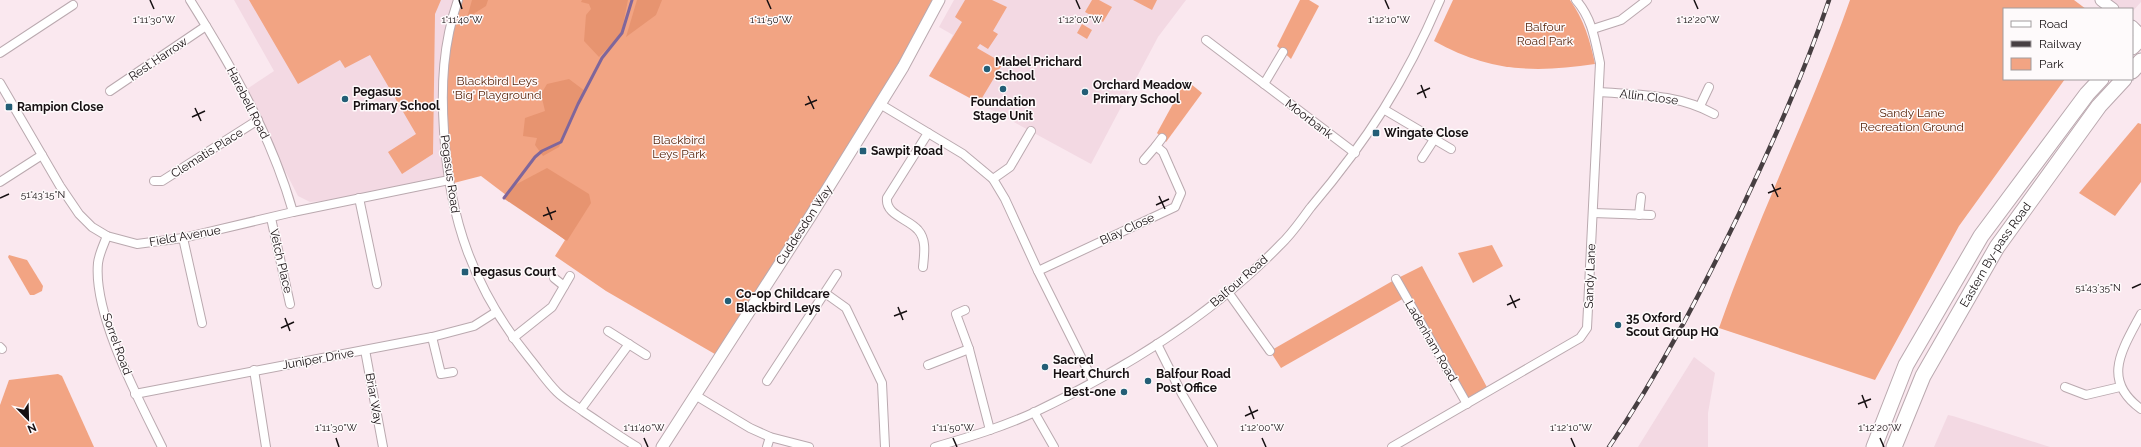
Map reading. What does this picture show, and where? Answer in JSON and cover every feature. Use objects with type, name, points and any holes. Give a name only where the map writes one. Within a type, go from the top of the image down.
[{"type":"highway","points":[[2133,46],[2141,36]]},
{"type":"highway","points":[[2133,70],[2141,61]]},
{"type":"highway","name":"Eastern By-pass Road","points":[[1874,447],[1906,365],[1980,236],[2087,94],[2100,80]]},
{"type":"highway","name":"Eastern By-pass Road","points":[[1894,447],[1923,376],[1997,246],[2098,106],[2123,80]]},
{"type":"street","name":"Harebell Road","points":[[190,0],[244,91],[285,184],[293,212]]},
{"type":"street","name":"Pegasus Road","points":[[458,0],[451,20],[443,60],[442,108],[452,202],[462,241],[475,274],[496,312],[513,338],[558,393],[637,447]]},
{"type":"street","name":"Cuddesdon Way","points":[[662,447],[903,67],[939,0]]},
{"type":"street","name":"Balfour Road","points":[[936,447],[990,430],[1034,412],[1093,381],[1157,344],[1228,292],[1281,245],[1354,154],[1385,110],[1411,64],[1440,0]]},
{"type":"street","name":"Sandy Lane","points":[[1392,447],[1580,338],[1587,328],[1600,63],[1593,29],[1576,0]]},
{"type":"street","points":[[1593,29],[1621,20],[1647,0]]},
{"type":"street","points":[[2101,0],[2112,8]]},
{"type":"street","points":[[0,53],[73,5]]},
{"type":"street","name":"Rest Harrow","points":[[110,91],[206,26]]},
{"type":"street","points":[[2133,27],[2141,36]]},
{"type":"street","name":"Moorbank","points":[[1206,40],[1354,154]]},
{"type":"street","points":[[1264,84],[1283,52]]},
{"type":"street","name":"Field Avenue","points":[[0,82],[42,155],[79,214],[92,227],[107,236],[137,244],[183,238],[293,212],[449,180]]},
{"type":"street","points":[[1700,106],[1709,88]]},
{"type":"street","name":"Allin Close","points":[[1599,92],[1669,97],[1700,106],[1714,114]]},
{"type":"street","points":[[880,104],[963,154],[993,180],[1005,199],[1038,271],[1093,381]]},
{"type":"street","points":[[1385,110],[1435,138],[1451,149]]},
{"type":"street","name":"Clematis Place","points":[[154,181],[162,181],[258,120]]},
{"type":"street","points":[[993,180],[1010,167],[1031,131]]},
{"type":"street","points":[[923,267],[925,246],[918,230],[890,210],[886,203],[887,198],[928,133]]},
{"type":"street","points":[[1144,160],[1162,138]]},
{"type":"street","points":[[1422,158],[1435,138]]},
{"type":"street","name":"Blay Close","points":[[1038,271],[1175,207],[1181,193],[1163,152],[1156,146]]},
{"type":"street","points":[[0,182],[42,155]]},
{"type":"street","points":[[1639,215],[1641,197]]},
{"type":"street","points":[[359,198],[377,284]]},
{"type":"street","points":[[1592,213],[1651,215]]},
{"type":"street","name":"Vetch Place","points":[[271,218],[290,304]]},
{"type":"street","name":"Sorrel Road","points":[[107,236],[98,262],[100,300],[117,351],[135,394],[162,447]]},
{"type":"street","points":[[183,238],[202,323]]},
{"type":"street","points":[[767,381],[837,274]]},
{"type":"street","points":[[513,338],[552,307],[570,276]]},
{"type":"street","points":[[554,278],[564,286]]},
{"type":"street","name":"Ladenham Road","points":[[1396,279],[1467,404]]},
{"type":"street","points":[[1228,292],[1270,351]]},
{"type":"street","points":[[825,293],[846,308],[882,383],[884,447]]},
{"type":"street","points":[[965,310],[956,314],[969,349],[990,430]]},
{"type":"street","name":"Juniper Drive","points":[[135,394],[432,337],[474,326],[496,312]]},
{"type":"street","points":[[2141,314],[2119,359],[2117,372],[2120,387],[2129,401],[2141,409]]},
{"type":"street","points":[[608,331],[646,355]]},
{"type":"street","points":[[432,337],[441,374],[453,372]]},
{"type":"street","points":[[581,409],[629,344]]},
{"type":"street","points":[[1157,344],[1182,394],[1213,447]]},
{"type":"street","points":[[928,365],[969,349]]},
{"type":"street","name":"Briar Way","points":[[365,350],[383,447]]},
{"type":"street","points":[[254,370],[266,447]]},
{"type":"street","points":[[2065,386],[2086,395],[2120,387]]},
{"type":"street","points":[[695,395],[750,428],[770,437],[809,447]]},
{"type":"street","points":[[1034,412],[1054,447]]},
{"type":"street","points":[[767,447],[770,437]]},
{"type":"shaded area","name":"Pegasus Primary School","points":[[234,0],[458,0],[449,180],[359,198],[310,202],[298,196],[244,91],[274,71]]},
{"type":"shaded area","points":[[472,0],[488,0],[486,6],[467,18]]},
{"type":"shaded area","points":[[582,0],[628,0],[621,35],[599,57],[584,41],[586,15],[591,9],[589,4],[581,2]]},
{"type":"shaded area","points":[[637,0],[662,0],[656,15],[626,37]]},
{"type":"shaded area","points":[[954,0],[1186,0],[1158,37],[1091,164],[929,76],[953,35],[939,27]]},
{"type":"shaded area","points":[[2111,0],[2141,0],[2133,11],[2133,8],[2120,8]]},
{"type":"shaded area","points":[[569,79],[585,91],[559,147],[543,156],[535,145],[537,138],[523,136],[525,118],[545,111],[541,94],[547,84]]},
{"type":"shaded area","points":[[547,168],[589,194],[591,203],[567,241],[503,198],[513,186]]},
{"type":"shaded area","points":[[1694,357],[1715,373],[1708,413],[1708,447],[1638,447]]},
{"type":"shaded area","points":[[1948,415],[1953,416],[2050,447],[1934,447]]},
{"type":"green space","points":[[249,0],[441,0],[435,14],[433,154],[402,174],[388,152],[416,134],[370,55],[345,68],[340,60],[298,84]]},
{"type":"green space","name":"Blackbird Leys Park","points":[[458,0],[936,0],[903,67],[720,357],[606,291],[555,256],[565,240],[481,176],[450,184],[443,60]]},
{"type":"green space","points":[[965,0],[992,0],[1007,7],[993,31],[998,34],[988,49],[980,44],[977,48],[1003,63],[979,103],[929,76],[962,22],[955,17]]},
{"type":"green space","points":[[1092,0],[1099,0],[1112,7],[1103,22],[1085,12]]},
{"type":"green space","points":[[1133,0],[1157,0],[1152,10]]},
{"type":"green space","points":[[1300,0],[1309,0],[1319,6],[1291,59],[1277,46]]},
{"type":"green space","name":"Balfour Road Park","points":[[1453,0],[1570,0],[1586,30],[1595,64],[1552,69],[1513,68],[1474,59],[1454,51],[1434,41]]},
{"type":"green space","name":"Sandy Lane Recreation Ground","points":[[1850,0],[2074,0],[2085,8],[2003,8],[2003,80],[2064,80],[1959,226],[1875,380],[1719,328],[1750,246],[1835,41]]},
{"type":"green space","points":[[1082,24],[1092,30],[1087,39],[1077,33]]},
{"type":"green space","points":[[1186,80],[1202,93],[1166,142],[1157,133]]},
{"type":"green space","points":[[2138,123],[2141,124],[2141,182],[2115,216],[2079,193]]},
{"type":"green space","points":[[1492,245],[1503,266],[1473,283],[1458,253]]},
{"type":"green space","points":[[9,255],[27,260],[43,286],[42,291],[34,295],[30,295],[8,257]]},
{"type":"green space","points":[[1422,266],[1489,391],[1467,404],[1406,297],[1281,368],[1270,351],[1396,279]]},
{"type":"green space","points":[[58,374],[62,376],[94,447],[0,447],[0,405],[9,380]]},
{"type":"waterway","points":[[504,198],[535,157],[542,151],[561,142],[578,104],[602,58],[622,33],[632,0]]},
{"type":"railway","points":[[1609,447],[1662,362],[1694,304],[1724,244],[1787,108],[1809,55],[1829,0]]},
{"type":"place","name":"Mabel Prichard School","points":[[987,69]]},
{"type":"place","name":"Foundation Stage Unit","points":[[1003,89]]},
{"type":"place","name":"Orchard Meadow Primary School","points":[[1085,92]]},
{"type":"place","name":"Pegasus Primary School","points":[[345,99]]},
{"type":"place","name":"Rampion Close","points":[[9,107]]},
{"type":"place","name":"Wingate Close","points":[[1376,133]]},
{"type":"place","name":"Sawpit Road","points":[[863,151]]},
{"type":"place","name":"Pegasus Court","points":[[465,272]]},
{"type":"place","name":"Co-op Childcare Blackbird Leys","points":[[728,301]]},
{"type":"place","name":"35 Oxford Scout Group HQ","points":[[1618,325]]},
{"type":"place","name":"Sacred Heart Church","points":[[1045,367]]},
{"type":"place","name":"Balfour Road Post Office","points":[[1148,381]]},
{"type":"place","name":"Best-one","points":[[1124,392]]},
{"type":"park label","name":"Blackbird Leys 'Big' Playground","points":[[497,88]]}]
